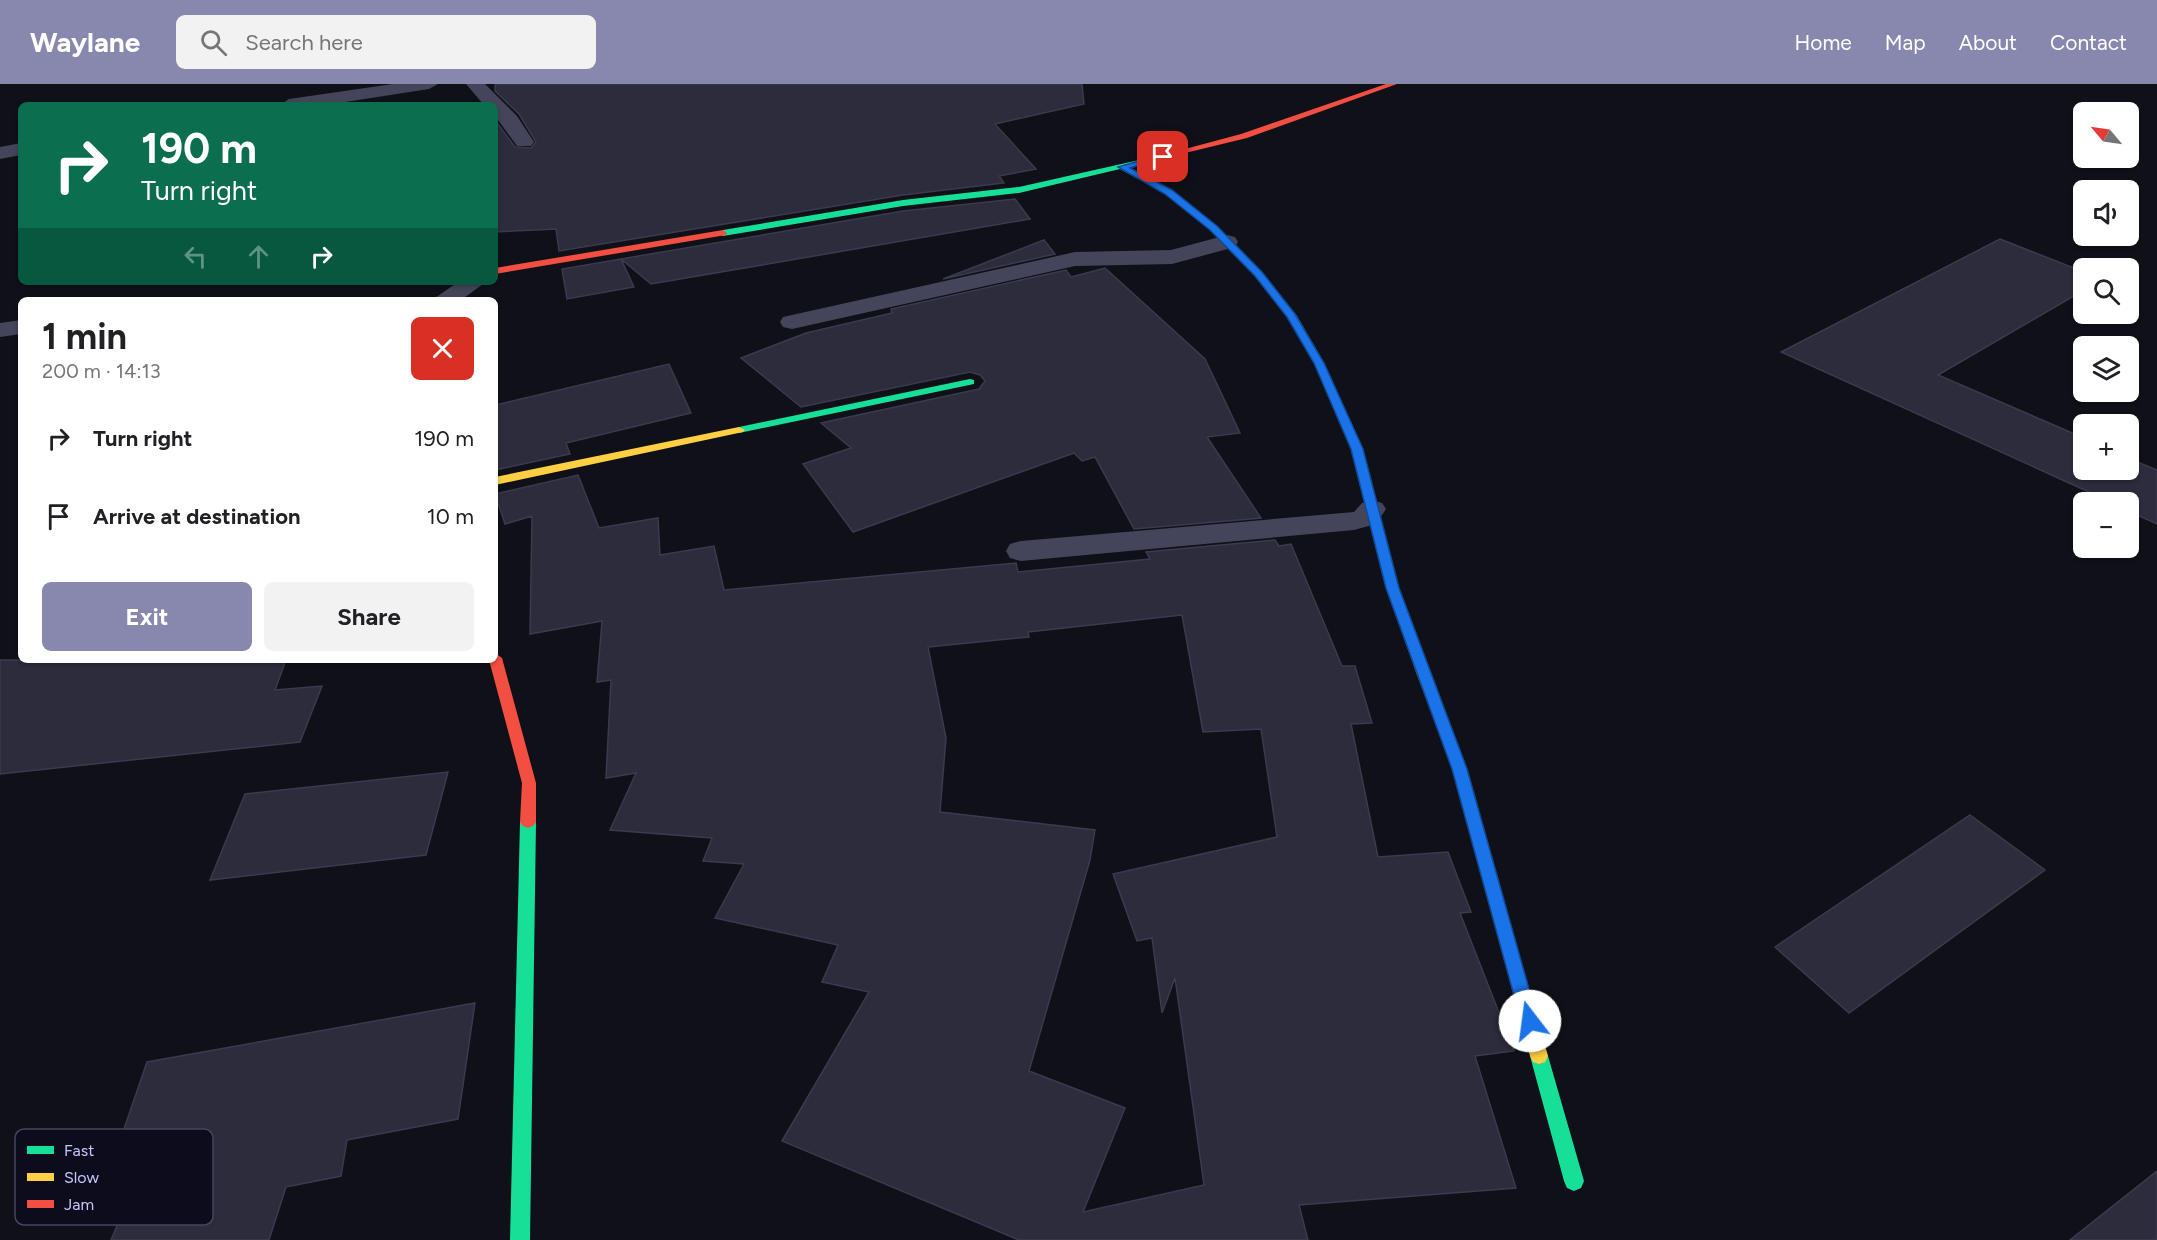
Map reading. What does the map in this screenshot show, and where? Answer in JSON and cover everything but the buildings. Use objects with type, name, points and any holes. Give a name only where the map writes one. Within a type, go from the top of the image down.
[{"type":"street","points":[[309,102],[429,84]]},
{"type":"street","points":[[475,84],[491,102]]},
{"type":"street","points":[[498,271],[903,203],[1019,190],[1244,136],[1322,111],[1393,84]]},
{"type":"street","points":[[498,109],[510,120],[524,142]]},
{"type":"street","points":[[0,153],[18,150]]},
{"type":"street","points":[[1122,167],[1168,192],[1227,242],[1258,274],[1292,316],[1319,363],[1357,449],[1392,588],[1460,769],[1574,1181]]},
{"type":"street","points":[[792,322],[1075,259],[1172,257],[1227,242]]},
{"type":"street","points":[[449,297],[469,285]]},
{"type":"street","points":[[0,330],[18,327]]},
{"type":"street","points":[[498,480],[970,382]]},
{"type":"street","points":[[1021,551],[1354,521],[1366,518],[1372,509]]},
{"type":"street","points":[[496,663],[529,783],[520,1240]]},
{"type":"traffic: fast","points":[[723,233],[903,203],[1019,190],[1148,160]]},
{"type":"traffic: fast","points":[[1122,167],[1169,192],[1214,228],[1258,274],[1292,316],[1319,363],[1357,449],[1392,588],[1423,672]]},
{"type":"traffic: fast","points":[[739,430],[970,382]]},
{"type":"traffic: fast","points":[[520,1240],[528,822]]},
{"type":"traffic: fast","points":[[1539,1056],[1574,1181]]},
{"type":"traffic: slow","points":[[498,480],[739,430]]},
{"type":"traffic: slow","points":[[1423,672],[1460,769],[1539,1056]]},
{"type":"traffic: jam","points":[[1148,160],[1244,136],[1393,84]]},
{"type":"traffic: jam","points":[[498,270],[723,233]]},
{"type":"traffic: jam","points":[[496,663],[529,783],[528,822]]},
{"type":"route","points":[[1163,157],[1122,167],[1168,192],[1214,228],[1258,274],[1292,316],[1319,363],[1357,449],[1392,588],[1460,769],[1530,1021]]}]
